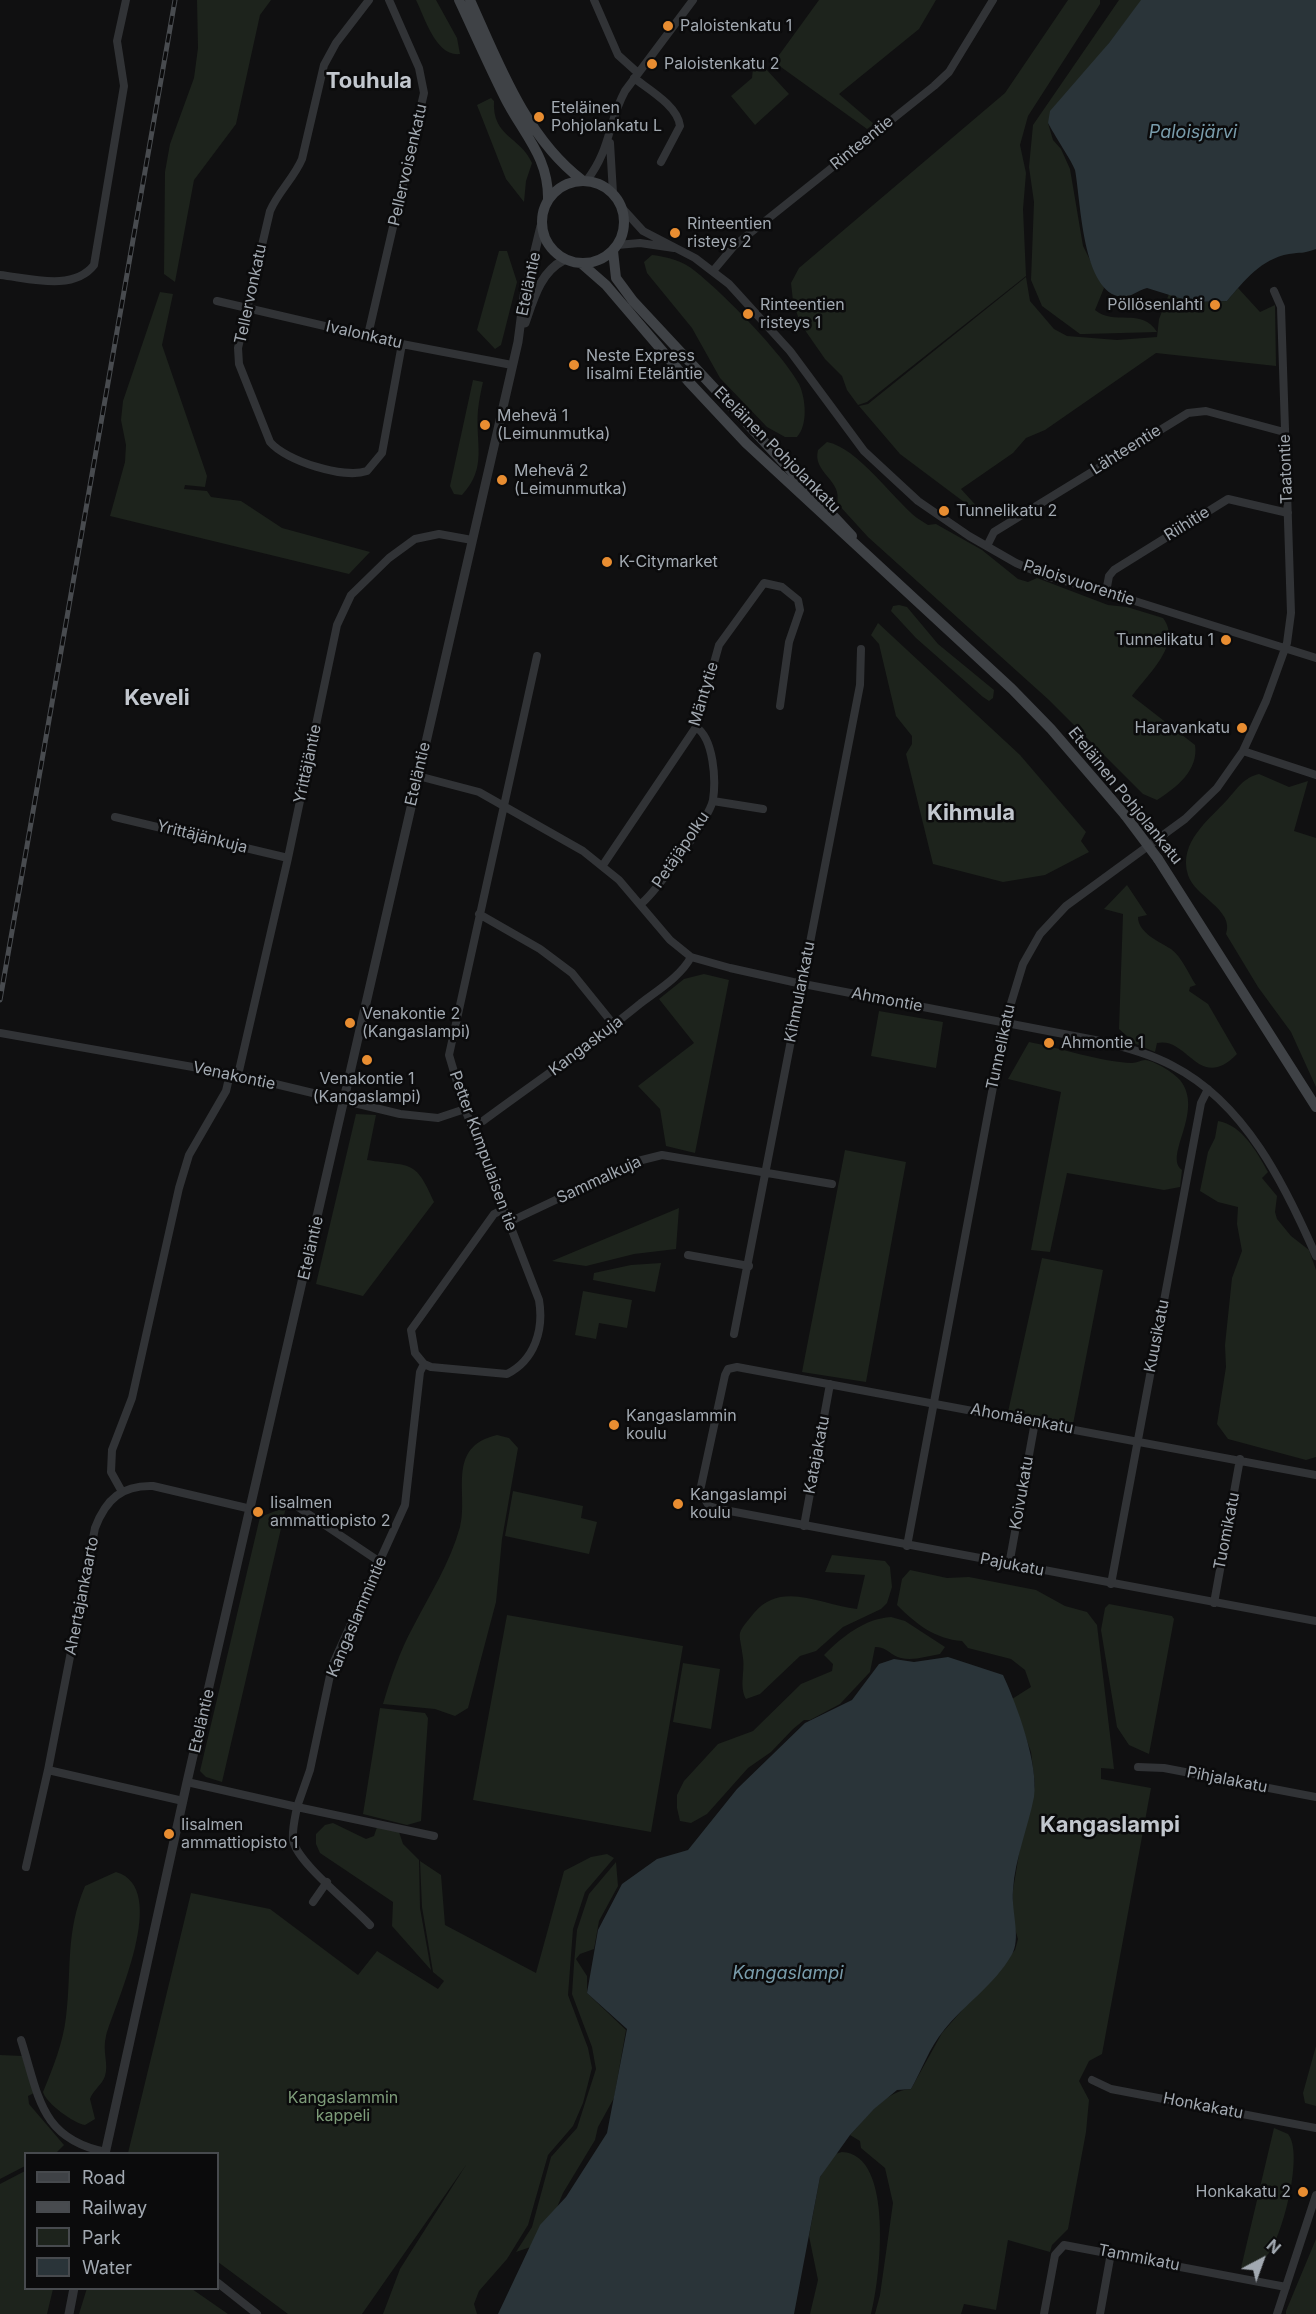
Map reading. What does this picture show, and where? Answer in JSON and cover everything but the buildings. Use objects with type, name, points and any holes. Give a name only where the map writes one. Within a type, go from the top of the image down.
[{"type":"main road","points":[[459,0],[505,99],[543,162],[547,174],[548,200]]},
{"type":"main road","points":[[470,0],[522,106],[551,152],[585,180],[604,186],[613,193],[623,209],[625,226],[615,248],[598,261],[582,264],[564,260],[550,246],[541,226],[542,211],[548,200],[564,185],[585,180]]},
{"type":"main road","name":"Eteläinen Pohjolankatu","points":[[615,248],[612,263],[616,278],[627,294],[774,455],[846,528],[859,546]]},
{"type":"main road","name":"Eteläinen Pohjolankatu","points":[[582,264],[606,285],[688,381],[746,443],[1012,689],[1058,736],[1125,815],[1158,859],[1316,1107]]},
{"type":"street","points":[[0,275],[61,281],[79,279],[94,265],[124,86],[117,41],[126,0]]},
{"type":"street","name":"Tellervonkatu","points":[[369,0],[336,43],[324,65],[302,159],[297,171],[274,201],[270,211],[238,348],[239,364],[270,442],[278,452],[291,459],[349,474],[367,471],[382,453],[402,344]]},
{"type":"street","name":"Pellervoisenkatu","points":[[368,335],[424,93],[419,68],[389,0]]},
{"type":"street","points":[[594,0],[618,55],[675,112],[679,120],[680,126],[661,162]]},
{"type":"street","points":[[585,180],[601,160],[610,139],[618,105],[636,75],[693,0]]},
{"type":"street","name":"Rinteentie","points":[[713,271],[734,246],[949,72],[993,0]]},
{"type":"street","points":[[610,139],[613,193]]},
{"type":"street","name":"Paloisvuorentie","points":[[623,209],[643,231],[713,271],[767,323],[864,452],[918,501],[987,546],[1049,577],[1106,592],[1316,658]]},
{"type":"street","name":"Eteläntie","points":[[518,342],[524,296],[541,226]]},
{"type":"street","name":"Paloisvuorentie","points":[[615,248],[640,243],[675,248]]},
{"type":"street","name":"Eteläntie","points":[[106,2152],[187,1782],[512,365],[518,342],[542,280],[549,270],[564,260]]},
{"type":"street","name":"Taatontie","points":[[1274,291],[1281,307],[1288,513],[1291,614],[1285,648]]},
{"type":"street","name":"Ivalonkatu","points":[[217,301],[402,344],[512,365]]},
{"type":"street","name":"Lähteentie","points":[[987,546],[994,532],[1188,413],[1206,411],[1284,432]]},
{"type":"street","name":"Riihitie","points":[[1106,592],[1109,576],[1114,570],[1228,499],[1288,513]]},
{"type":"street","name":"Yrittäjäntie","points":[[121,1490],[111,1472],[112,1450],[132,1398],[179,1188],[189,1155],[234,1075],[288,858],[337,625],[351,595],[389,558],[415,539],[439,534],[472,540]]},
{"type":"street","name":"Mäntytie","points":[[603,866],[696,727],[719,645],[764,583],[782,587],[798,600],[800,610],[789,642],[780,706]]},
{"type":"street","name":"Tunnelikatu","points":[[907,1546],[1005,1023],[1023,964],[1030,948],[1052,920],[1185,819],[1217,788],[1243,751],[1266,701],[1285,648]]},
{"type":"street","name":"Kihmulankatu","points":[[734,1334],[860,685],[861,649]]},
{"type":"street","name":"Petter Kumpulaisen tie","points":[[424,1364],[431,1367],[500,1375],[515,1370],[535,1345],[541,1326],[539,1300],[465,1109],[449,1055],[537,656]]},
{"type":"street","name":"Petäjäpolku","points":[[642,903],[698,829],[713,801],[712,755],[703,732],[696,727]]},
{"type":"street","points":[[1243,751],[1316,775]]},
{"type":"street","name":"Ahmontie","points":[[418,776],[458,784],[503,804],[603,866],[642,903],[670,940],[691,957],[730,968],[802,983],[1121,1046],[1173,1066],[1208,1089],[1241,1124],[1268,1161],[1316,1256]]},
{"type":"street","points":[[713,801],[763,809]]},
{"type":"street","name":"Yrittäjänkuja","points":[[116,817],[288,858]]},
{"type":"street","points":[[479,914],[540,949],[572,973],[614,1025]]},
{"type":"street","name":"Kangaskuja","points":[[472,1125],[483,1121],[614,1025],[670,980],[691,957]]},
{"type":"street","name":"Venakontie","points":[[0,1033],[234,1075],[427,1118],[438,1118],[465,1109]]},
{"type":"street","name":"Kuusikatu","points":[[1111,1584],[1201,1103],[1208,1089]]},
{"type":"street","name":"Sammalkuja","points":[[509,1222],[651,1156],[679,1157],[832,1184]]},
{"type":"street","points":[[424,1364],[414,1353],[411,1330],[494,1214],[504,1209]]},
{"type":"street","points":[[688,1255],[749,1266]]},
{"type":"street","name":"Kangaslammintie","points":[[370,1925],[309,1866],[296,1848],[293,1828],[310,1770],[332,1666],[405,1505],[420,1372],[424,1364]]},
{"type":"street","name":"Ahomäenkatu","points":[[709,1506],[700,1491],[728,1369],[737,1367],[1316,1475]]},
{"type":"street","name":"Katajakatu","points":[[804,1526],[830,1384]]},
{"type":"street","name":"Koivukatu","points":[[1009,1564],[1035,1422]]},
{"type":"street","name":"Tuomikatu","points":[[1214,1603],[1240,1460]]},
{"type":"street","points":[[121,1490],[140,1485],[153,1486],[251,1509]]},
{"type":"street","name":"Ahertajankaarto","points":[[26,1867],[48,1770],[95,1528],[105,1507],[121,1490]]},
{"type":"street","points":[[292,1503],[380,1562]]},
{"type":"street","name":"Pajukatu","points":[[709,1506],[907,1546],[1316,1621]]},
{"type":"street","name":"Pihjalakatu","points":[[1138,1767],[1164,1768],[1316,1797]]},
{"type":"street","points":[[48,1770],[183,1802]]},
{"type":"street","points":[[187,1782],[297,1808],[434,1836]]},
{"type":"street","points":[[313,1902],[327,1882]]},
{"type":"street","points":[[21,2040],[48,2120],[63,2136],[103,2152]]},
{"type":"street","name":"Honkakatu","points":[[1092,2080],[1111,2089],[1316,2127]]},
{"type":"street","points":[[1277,2314],[1316,2195]]},
{"type":"street","name":"Tammikatu","points":[[1044,2314],[1055,2255],[1061,2247],[1070,2245],[1286,2288]]},
{"type":"street","points":[[1100,2314],[1111,2253]]},
{"type":"street","points":[[219,2284],[257,2314]]},
{"type":"street","points":[[69,2314],[74,2290]]},
{"type":"green space","points":[[197,0],[271,0],[260,15],[236,124],[194,180],[175,282],[164,274],[165,172],[170,144],[194,78],[198,48]]},
{"type":"green space","points":[[416,0],[436,0],[457,38],[460,54],[444,49],[438,43]]},
{"type":"green space","points":[[819,0],[936,0],[919,29],[839,94],[874,124],[867,129],[774,62]]},
{"type":"green space","points":[[1068,0],[1100,0],[1100,4],[1028,116],[1020,145],[1026,173],[1023,209],[1026,276],[867,402],[858,405],[847,390],[842,376],[825,359],[800,323],[793,301],[791,283],[799,268],[1005,93]]},
{"type":"green space","points":[[1119,0],[1142,0],[1048,123],[1053,140],[1061,149],[1070,169],[1083,246],[1104,288],[1095,310],[1110,317],[1144,320],[1157,332],[1080,334],[1042,306],[1031,280],[1034,202],[1029,167],[1033,125]]},
{"type":"green space","points":[[753,68],[765,68],[789,94],[755,125],[731,96],[752,78]]},
{"type":"green space","points":[[491,98],[494,101],[497,122],[527,154],[532,163],[526,181],[524,202],[506,179],[477,105]]},
{"type":"green space","points":[[499,251],[507,251],[517,282],[501,345],[495,349],[477,330]]},
{"type":"green space","points":[[652,255],[675,260],[695,271],[736,309],[780,357],[799,384],[803,397],[805,412],[803,426],[797,437],[785,437],[767,427],[720,378],[692,328],[647,273],[644,262]]},
{"type":"green space","points":[[1026,277],[1030,301],[1054,329],[1067,336],[1117,340],[1157,337],[1159,319],[1169,294],[1192,302],[1227,301],[1238,288],[1260,312],[1275,305],[1276,366],[1156,353],[1045,430],[1026,438],[1013,453],[961,489],[982,512],[976,511],[900,454],[859,406],[868,404]]},
{"type":"green space","points":[[160,292],[173,294],[162,345],[207,476],[205,487],[185,485],[184,489],[207,491],[211,497],[241,501],[282,528],[370,552],[349,574],[110,516],[125,462],[126,445],[121,420],[123,401]]},
{"type":"green space","points":[[473,380],[483,382],[478,410],[478,465],[470,485],[462,495],[454,494],[450,486]]},
{"type":"green space","points":[[827,442],[839,446],[863,463],[917,518],[928,525],[936,524],[982,550],[1018,579],[1028,582],[1037,578],[1108,605],[1127,607],[1163,618],[1168,628],[1169,638],[1166,649],[1154,669],[1132,696],[1195,745],[1193,762],[1185,777],[1157,800],[1143,794],[1049,700],[868,537],[837,503],[836,488],[819,465],[818,450]]},
{"type":"green space","points":[[893,606],[907,607],[938,644],[994,690],[993,698],[989,701],[983,697],[916,638],[891,611]]},
{"type":"green space","points":[[878,623],[1020,755],[1086,832],[1081,841],[1089,852],[1045,875],[1003,882],[933,864],[906,754],[912,744],[912,736],[896,716],[879,644],[871,635]]},
{"type":"green space","points":[[1259,774],[1289,787],[1308,781],[1294,831],[1316,838],[1316,1087],[1291,1032],[1258,987],[1226,934],[1225,918],[1220,910],[1198,890],[1188,875],[1187,852],[1197,833],[1241,784]]},
{"type":"green space","points":[[1127,885],[1147,915],[1138,917],[1142,928],[1179,957],[1196,985],[1190,987],[1189,991],[1208,1004],[1237,1054],[1224,1064],[1213,1068],[1203,1066],[1168,1043],[1157,1043],[1155,1052],[1136,1044],[1119,1029],[1123,914],[1104,909]]},
{"type":"green space","points":[[704,974],[729,980],[695,1153],[666,1146],[660,1109],[638,1086],[694,1043],[659,999],[684,979]]},
{"type":"green space","points":[[879,1011],[943,1022],[936,1068],[871,1056]]},
{"type":"green space","points":[[1029,1042],[1108,1060],[1132,1063],[1145,1060],[1154,1063],[1180,1080],[1186,1092],[1188,1105],[1187,1118],[1177,1154],[1177,1163],[1182,1170],[1180,1187],[1164,1190],[1067,1173],[1050,1252],[1031,1250],[1061,1092],[1008,1079]]},
{"type":"green space","points":[[356,1114],[376,1115],[367,1160],[410,1167],[422,1178],[434,1202],[363,1296],[316,1284]]},
{"type":"green space","points":[[1218,1121],[1234,1128],[1254,1148],[1268,1172],[1262,1178],[1277,1196],[1275,1212],[1277,1219],[1291,1236],[1309,1250],[1316,1270],[1316,1457],[1306,1460],[1228,1439],[1217,1424],[1226,1367],[1225,1345],[1232,1278],[1242,1251],[1237,1224],[1238,1207],[1218,1202],[1200,1191],[1208,1152],[1215,1138]]},
{"type":"green space","points":[[845,1150],[906,1162],[866,1382],[802,1372]]},
{"type":"green space","points":[[679,1208],[676,1249],[634,1254],[586,1266],[552,1261]]},
{"type":"green space","points":[[1042,1258],[1103,1270],[1073,1424],[1008,1412]]},
{"type":"green space","points":[[661,1263],[655,1292],[593,1280],[594,1273],[631,1265]]},
{"type":"green space","points":[[583,1291],[632,1300],[627,1328],[599,1323],[596,1339],[575,1335]]},
{"type":"green space","points":[[497,1435],[509,1438],[518,1448],[502,1539],[496,1602],[468,1708],[455,1716],[435,1709],[383,1704],[404,1645],[456,1540],[462,1514],[462,1473],[465,1461],[471,1450],[481,1441]]},
{"type":"green space","points":[[513,1491],[583,1506],[581,1518],[597,1522],[589,1554],[505,1536]]},
{"type":"green space","points":[[286,1507],[222,1782],[206,1777],[200,1771],[260,1517]]},
{"type":"green space","points":[[832,1555],[885,1561],[890,1567],[892,1587],[887,1603],[881,1609],[843,1627],[816,1651],[800,1656],[760,1694],[746,1699],[743,1689],[740,1634],[754,1613],[765,1603],[789,1596],[857,1609],[865,1575],[825,1572]]},
{"type":"green space","points":[[910,1570],[947,1578],[969,1577],[1036,1590],[1065,1606],[1087,1612],[1097,1625],[1114,1769],[1101,1768],[1101,1779],[1151,1788],[1102,2054],[1089,2061],[1079,2081],[1089,2100],[1086,2132],[1068,2229],[1052,2245],[1050,2252],[1008,2240],[996,2310],[964,2304],[961,2314],[875,2314],[880,2295],[893,2203],[885,2168],[861,2148],[860,2141],[850,2135],[885,2100],[893,2094],[911,2089],[942,2033],[1015,1950],[1018,1939],[1013,1922],[1013,1890],[1022,1836],[1035,1785],[1031,1752],[1012,1699],[1031,1687],[1025,1670],[1011,1659],[968,1648],[962,1641],[935,1634],[904,1612],[897,1605],[902,1579]]},
{"type":"green space","points":[[1109,1604],[1172,1616],[1174,1619],[1149,1754],[1129,1745],[1117,1727],[1101,1630],[1105,1608]]},
{"type":"green space","points":[[507,1615],[683,1646],[651,1832],[473,1800]]},
{"type":"green space","points":[[891,1617],[905,1621],[945,1647],[940,1654],[906,1659],[875,1647],[870,1672],[840,1704],[810,1720],[804,1720],[793,1729],[771,1752],[748,1768],[707,1814],[691,1823],[680,1821],[677,1795],[684,1781],[718,1744],[753,1731],[801,1684],[832,1671],[833,1664],[824,1655],[846,1635],[872,1621]]},
{"type":"green space","points":[[683,1663],[720,1669],[711,1729],[673,1722]]},
{"type":"green space","points":[[380,1708],[425,1713],[428,1718],[421,1821],[407,1825],[363,1814]]},
{"type":"green space","points":[[333,1823],[366,1839],[374,1836],[377,1827],[399,1832],[403,1844],[419,1860],[420,1908],[431,1970],[392,1926],[393,1902],[320,1853],[316,1844],[316,1834],[325,1825]]},
{"type":"green space","name":"Kangaslammin kappeli","points":[[607,1854],[614,1858],[585,1892],[573,1929],[568,1995],[588,2048],[592,2068],[583,2103],[573,2126],[548,2155],[528,2225],[507,2259],[479,2291],[474,2304],[477,2314],[383,2314],[400,2269],[466,2165],[362,2314],[288,2314],[219,2263],[219,2152],[128,2152],[191,1893],[270,1909],[358,1975],[377,1951],[438,1989],[444,1981],[433,1972],[422,1907],[420,1861],[441,1875],[445,1925],[536,1973],[564,1871],[591,1857]]},
{"type":"green space","points":[[616,1862],[618,1886],[599,1921],[594,1949],[580,1954],[576,1959],[587,1976],[587,1993],[626,2030],[614,2098],[598,2127],[595,2140],[563,2193],[542,2243],[516,2252],[532,2227],[551,2157],[577,2128],[596,2069],[592,2047],[572,1994],[577,1930],[589,1894]]},
{"type":"green space","points":[[116,1872],[132,1882],[139,1900],[139,1922],[128,1974],[106,2036],[105,2076],[90,2099],[95,2119],[85,2125],[61,2112],[49,2102],[43,2092],[65,2027],[70,1951],[79,1903],[85,1886]]},
{"type":"green space","points":[[1316,2046],[1316,2106],[1305,2103],[1303,2093]]},
{"type":"green space","points":[[0,2055],[22,2056],[34,2093],[28,2096],[29,2104],[64,2145],[57,2152],[24,2152],[24,2167],[0,2179]]},
{"type":"green space","points":[[1274,2128],[1288,2134],[1292,2144],[1294,2158],[1290,2194],[1280,2229],[1269,2253],[1260,2261],[1241,2268]]},
{"type":"green space","points":[[842,2152],[859,2158],[870,2174],[877,2195],[880,2249],[875,2298],[871,2314],[810,2314],[818,2280],[809,2236],[820,2177],[835,2154]]},
{"type":"green space","points":[[24,2172],[24,2290],[53,2290],[47,2314],[0,2314],[0,2184]]},
{"type":"green space","points":[[1316,2239],[1316,2314],[1286,2314],[1286,2311]]},
{"type":"green space","points":[[86,2290],[193,2290],[228,2314],[79,2314]]},
{"type":"water","name":"Paloisjärvi","points":[[1141,0],[1316,0],[1316,249],[1270,260],[1254,272],[1227,301],[1192,302],[1147,288],[1125,297],[1109,292],[1099,280],[1091,263],[1082,223],[1075,170],[1048,123],[1050,111],[1109,43]]},
{"type":"water","name":"Kangaslampi","points":[[948,1657],[1003,1675],[1020,1718],[1030,1752],[1035,1784],[1034,1797],[1014,1878],[1016,1942],[1011,1956],[996,1976],[939,2037],[911,2089],[897,2090],[874,2109],[850,2135],[820,2177],[794,2314],[498,2314],[540,2225],[566,2197],[607,2133],[627,2029],[587,1993],[598,1930],[622,1884],[657,1859],[688,1850],[737,1789],[805,1723],[852,1700],[879,1664],[894,1659],[914,1662]]},
{"type":"railway","points":[[0,1000],[175,0]]},
{"type":"place","name":"Paloistenkatu 1","points":[[668,26]]},
{"type":"place","name":"Paloistenkatu 2","points":[[652,64]]},
{"type":"place","name":"Eteläinen Pohjolankatu L","points":[[539,117]]},
{"type":"place","name":"Rinteentien risteys 2","points":[[675,233]]},
{"type":"place","name":"Pöllösenlahti","points":[[1215,305]]},
{"type":"place","name":"Rinteentien risteys 1","points":[[748,314]]},
{"type":"place","name":"Neste Express Iisalmi Eteläntie","points":[[574,365]]},
{"type":"place","name":"Mehevä 1 (Leimunmutka)","points":[[485,425]]},
{"type":"place","name":"Mehevä 2 (Leimunmutka)","points":[[502,480]]},
{"type":"place","name":"Tunnelikatu 2","points":[[944,511]]},
{"type":"place","name":"K-Citymarket","points":[[607,562]]},
{"type":"place","name":"Tunnelikatu 1","points":[[1226,640]]},
{"type":"place","name":"Haravankatu","points":[[1242,728]]},
{"type":"place","name":"Venakontie 2 (Kangaslampi)","points":[[350,1023]]},
{"type":"place","name":"Ahmontie 1","points":[[1049,1043]]},
{"type":"place","name":"Venakontie 1 (Kangaslampi)","points":[[367,1060]]},
{"type":"place","name":"Kangaslammin koulu","points":[[614,1425]]},
{"type":"place","name":"Kangaslampi koulu","points":[[678,1504]]},
{"type":"place","name":"Iisalmen ammattiopisto 2","points":[[258,1512]]},
{"type":"place","name":"Iisalmen ammattiopisto 1","points":[[169,1834]]},
{"type":"place","name":"Honkakatu 2","points":[[1303,2192]]},
{"type":"district","name":"Touhula","points":[[369,81]]},
{"type":"district","name":"Keveli","points":[[157,698]]},
{"type":"district","name":"Kihmula","points":[[971,813]]},
{"type":"district","name":"Kangaslampi","points":[[1110,1825]]}]
